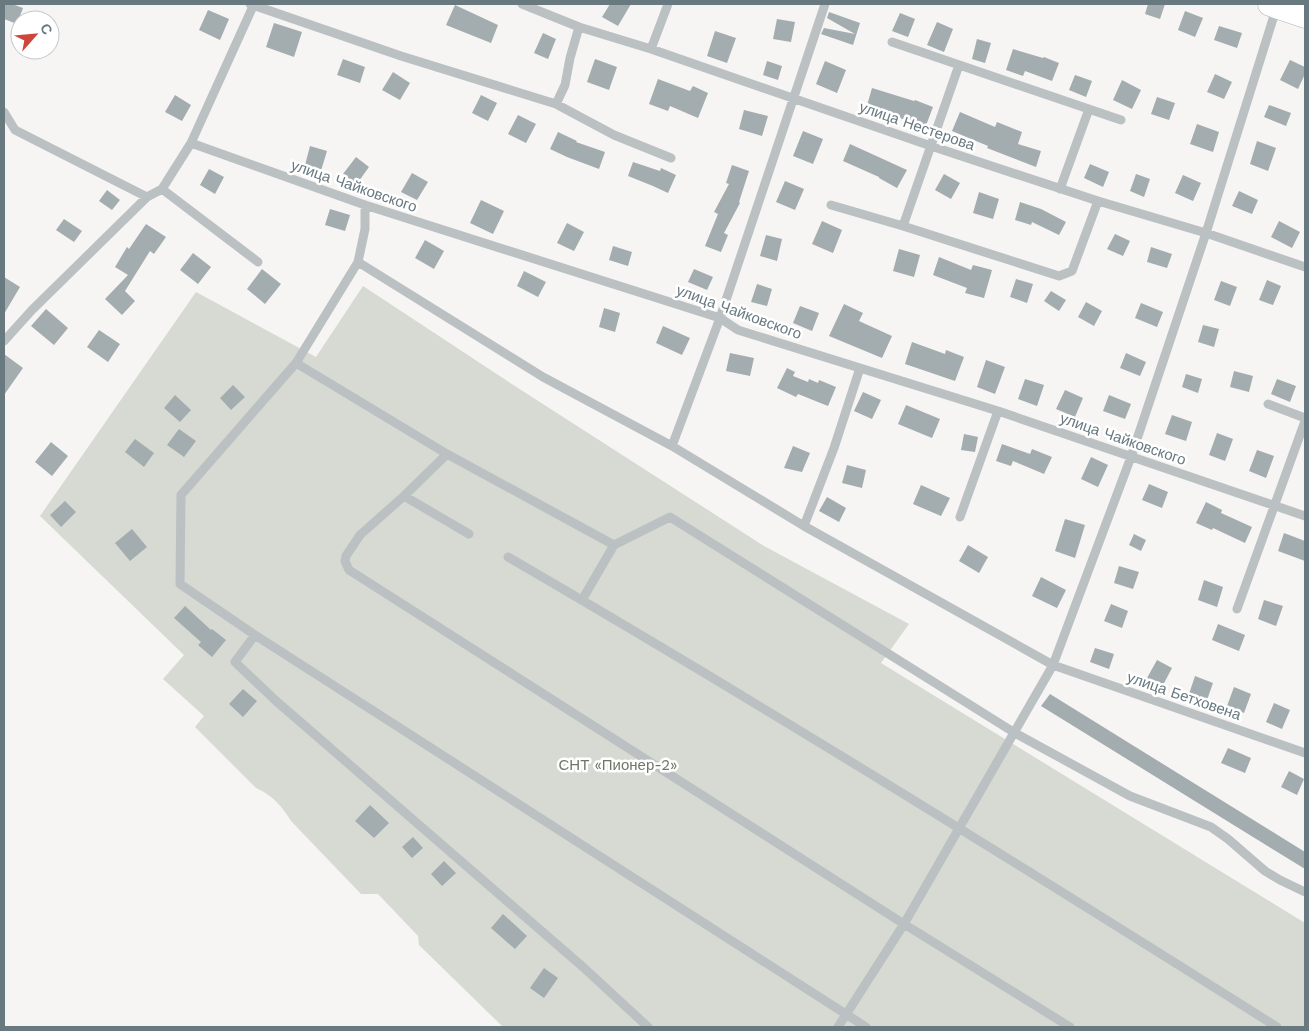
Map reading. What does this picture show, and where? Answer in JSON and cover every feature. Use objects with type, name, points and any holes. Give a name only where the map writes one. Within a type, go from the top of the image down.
[{"type":"main road","points":[[1275,4],[1305,16]]},
{"type":"street","points":[[4,340],[147,197],[162,189],[192,143],[253,4],[401,56],[556,104],[614,135],[671,158]]},
{"type":"street","name":"улица Нестерова","points":[[522,4],[579,27],[651,49],[931,146],[1060,189],[1206,233],[1305,267]]},
{"type":"street","points":[[651,49],[668,4]]},
{"type":"street","points":[[672,446],[720,318],[825,4]]},
{"type":"street","points":[[838,1027],[904,924],[1053,665],[1131,457],[1206,233],[1275,4]]},
{"type":"street","points":[[556,104],[565,85],[579,27]]},
{"type":"street","points":[[892,42],[1122,120]]},
{"type":"street","points":[[902,226],[958,65]]},
{"type":"street","points":[[1060,189],[1089,109]]},
{"type":"street","points":[[4,112],[15,130],[147,197]]},
{"type":"street","name":"улица Чайковского","points":[[192,143],[365,205],[720,318],[738,330],[998,411],[1305,516]]},
{"type":"street","points":[[162,189],[258,262]]},
{"type":"street","points":[[831,206],[902,226],[1059,276],[1072,271],[1098,201]]},
{"type":"street","points":[[365,205],[365,229],[358,262],[296,363],[182,495],[180,584],[255,635],[866,1027]]},
{"type":"street","name":"улица Бетховена","points":[[358,262],[543,377],[672,446],[804,526],[1053,665],[1305,753]]},
{"type":"street","points":[[296,363],[447,454],[614,545]]},
{"type":"street","points":[[804,526],[834,448],[860,368]]},
{"type":"street","points":[[1237,609],[1305,420],[1268,404]]},
{"type":"street","points":[[960,517],[998,411]]},
{"type":"street","points":[[447,454],[360,535],[346,556],[345,561],[349,570],[904,924],[1070,1027]]},
{"type":"street","points":[[404,496],[469,534]]},
{"type":"street","points":[[582,600],[614,545],[670,517],[1015,733],[1130,796],[1211,827],[1265,871],[1305,892]]},
{"type":"street","points":[[508,557],[959,827],[1277,1027]]},
{"type":"street","points":[[255,635],[235,662],[275,700],[583,967],[648,1027]]},
{"type":"green space","name":"СНТ «Пионер-2»","points":[[363,286],[764,546],[909,624],[881,663],[1305,923],[1305,1027],[503,1027],[419,945],[418,936],[378,894],[361,894],[291,821],[276,801],[256,788],[195,727],[204,716],[163,679],[184,655],[40,516],[196,292],[316,357]]},
{"type":"building","points":[[4,4],[12,4],[23,8],[22,10],[10,10],[10,21],[4,19]]},
{"type":"building","points":[[610,4],[631,4],[618,26],[602,17]]},
{"type":"building","points":[[1148,4],[1165,4],[1160,19],[1145,14]]},
{"type":"building","points":[[455,5],[498,25],[491,43],[446,25]]},
{"type":"building","points":[[208,10],[229,19],[220,40],[199,30]]},
{"type":"building","points":[[1185,11],[1203,18],[1195,37],[1178,30]]},
{"type":"building","points":[[829,12],[860,23],[853,45],[821,34],[824,28],[855,34],[827,18]]},
{"type":"building","points":[[900,13],[915,19],[908,37],[892,31]]},
{"type":"building","points":[[777,19],[795,22],[791,42],[773,39]]},
{"type":"building","points":[[937,22],[953,29],[944,52],[927,45]]},
{"type":"building","points":[[274,23],[302,32],[294,57],[266,47]]},
{"type":"building","points":[[1219,26],[1242,33],[1237,48],[1214,40]]},
{"type":"building","points":[[715,31],[736,38],[727,63],[707,56]]},
{"type":"building","points":[[543,33],[556,39],[548,59],[534,53]]},
{"type":"building","points":[[977,39],[991,43],[985,63],[972,59]]},
{"type":"building","points":[[1013,49],[1059,63],[1052,81],[1025,71],[1023,76],[1006,70]]},
{"type":"building","points":[[343,59],[365,67],[360,83],[337,75]]},
{"type":"building","points":[[595,59],[617,67],[609,90],[587,82]]},
{"type":"building","points":[[1290,60],[1305,67],[1305,74],[1298,89],[1280,80]]},
{"type":"building","points":[[767,61],[782,66],[778,80],[763,75]]},
{"type":"building","points":[[825,61],[846,70],[837,93],[816,84]]},
{"type":"building","points":[[393,72],[410,83],[400,100],[382,90]]},
{"type":"building","points":[[1215,74],[1232,82],[1224,99],[1207,92]]},
{"type":"building","points":[[1075,75],[1092,81],[1086,97],[1069,90]]},
{"type":"building","points":[[658,79],[690,91],[693,86],[708,93],[698,118],[670,106],[668,111],[649,104]]},
{"type":"building","points":[[1122,80],[1141,90],[1132,109],[1113,100]]},
{"type":"building","points":[[872,88],[933,107],[925,128],[895,116],[866,109]]},
{"type":"building","points":[[175,95],[191,105],[182,121],[165,112]]},
{"type":"building","points":[[481,95],[497,103],[488,121],[472,113]]},
{"type":"building","points":[[1157,97],[1175,103],[1169,120],[1151,114]]},
{"type":"building","points":[[1269,105],[1291,113],[1286,126],[1264,117]]},
{"type":"building","points":[[744,110],[768,116],[762,136],[739,129]]},
{"type":"building","points":[[960,112],[995,127],[997,122],[1022,132],[1018,144],[1041,151],[1036,167],[987,148],[988,146],[952,131]]},
{"type":"building","points":[[518,115],[536,124],[526,143],[508,134]]},
{"type":"building","points":[[1197,124],[1219,132],[1213,152],[1190,144]]},
{"type":"building","points":[[803,131],[823,139],[813,164],[793,156]]},
{"type":"building","points":[[558,132],[576,142],[605,152],[599,169],[550,149]]},
{"type":"building","points":[[1257,141],[1276,148],[1268,171],[1250,164]]},
{"type":"building","points":[[850,144],[907,170],[897,188],[879,177],[843,161]]},
{"type":"building","points":[[310,146],[327,151],[320,174],[304,169]]},
{"type":"building","points":[[356,157],[369,167],[356,185],[343,174]]},
{"type":"building","points":[[633,162],[660,171],[661,168],[676,175],[668,193],[628,176]]},
{"type":"building","points":[[1090,164],[1109,172],[1103,187],[1084,178]]},
{"type":"building","points":[[732,165],[749,171],[740,203],[724,233],[728,235],[721,252],[705,246],[718,214],[714,212],[729,184],[726,183]]},
{"type":"building","points":[[209,169],[224,177],[215,194],[200,185]]},
{"type":"building","points":[[412,173],[428,182],[417,200],[401,192]]},
{"type":"building","points":[[944,174],[960,183],[951,199],[935,190]]},
{"type":"building","points":[[1136,174],[1150,179],[1144,197],[1130,191]]},
{"type":"building","points":[[1183,175],[1201,183],[1193,201],[1175,193]]},
{"type":"building","points":[[785,181],[804,189],[795,210],[776,202]]},
{"type":"building","points":[[107,190],[120,200],[112,210],[99,201]]},
{"type":"building","points":[[1239,191],[1258,200],[1252,214],[1232,206]]},
{"type":"building","points":[[979,192],[999,199],[993,219],[973,213]]},
{"type":"building","points":[[481,200],[504,211],[493,234],[470,223]]},
{"type":"building","points":[[1020,202],[1041,209],[1066,222],[1059,235],[1032,222],[1031,225],[1015,220]]},
{"type":"building","points":[[330,209],[350,215],[345,231],[325,225]]},
{"type":"building","points":[[64,219],[82,231],[74,242],[56,230]]},
{"type":"building","points":[[822,221],[842,230],[833,253],[812,244]]},
{"type":"building","points":[[1279,221],[1300,232],[1292,248],[1271,237]]},
{"type":"building","points":[[567,223],[584,232],[574,251],[557,243]]},
{"type":"building","points":[[146,224],[166,237],[154,254],[150,251],[125,291],[135,301],[122,315],[105,299],[128,275],[115,267],[127,247],[129,249]]},
{"type":"building","points":[[1115,234],[1130,241],[1123,256],[1107,249]]},
{"type":"building","points":[[766,235],[782,239],[777,261],[760,256]]},
{"type":"building","points":[[425,240],[444,251],[434,269],[415,258]]},
{"type":"building","points":[[613,246],[632,252],[628,266],[609,260]]},
{"type":"building","points":[[1151,247],[1172,254],[1167,268],[1147,262]]},
{"type":"building","points":[[899,249],[920,255],[914,277],[893,271]]},
{"type":"building","points":[[193,253],[211,267],[198,284],[180,270]]},
{"type":"building","points":[[939,257],[971,270],[973,265],[992,270],[984,298],[965,293],[967,288],[933,275]]},
{"type":"building","points":[[262,269],[281,284],[265,304],[247,289]]},
{"type":"building","points":[[694,269],[713,277],[707,290],[688,282]]},
{"type":"building","points":[[524,271],[546,282],[538,297],[517,286]]},
{"type":"building","points":[[4,277],[20,287],[4,314]]},
{"type":"building","points":[[1016,279],[1033,284],[1027,303],[1010,297]]},
{"type":"building","points":[[1267,280],[1281,286],[1273,305],[1259,300]]},
{"type":"building","points":[[1221,281],[1237,287],[1230,306],[1214,300]]},
{"type":"building","points":[[757,284],[772,289],[767,306],[751,302]]},
{"type":"building","points":[[1051,291],[1066,300],[1059,311],[1044,301]]},
{"type":"building","points":[[1086,302],[1102,311],[1094,326],[1078,317]]},
{"type":"building","points":[[1141,303],[1163,312],[1157,327],[1135,318]]},
{"type":"building","points":[[844,304],[863,313],[859,321],[892,336],[882,358],[829,336]]},
{"type":"building","points":[[800,306],[819,313],[812,331],[793,323]]},
{"type":"building","points":[[604,308],[620,313],[615,332],[599,327]]},
{"type":"building","points":[[46,309],[68,328],[54,345],[31,326]]},
{"type":"building","points":[[1203,325],[1219,329],[1214,347],[1198,342]]},
{"type":"building","points":[[663,326],[690,338],[682,355],[656,343]]},
{"type":"building","points":[[99,330],[120,344],[108,362],[87,347]]},
{"type":"building","points":[[912,342],[945,354],[946,350],[964,357],[955,381],[905,364]]},
{"type":"building","points":[[730,353],[754,358],[750,376],[726,371]]},
{"type":"building","points":[[1126,353],[1146,362],[1140,376],[1120,368]]},
{"type":"building","points":[[4,354],[23,368],[4,395]]},
{"type":"building","points":[[986,360],[1005,367],[995,394],[977,387]]},
{"type":"building","points":[[787,368],[795,372],[793,376],[808,382],[809,379],[818,383],[819,380],[836,387],[828,406],[798,394],[796,397],[777,388]]},
{"type":"building","points":[[1234,371],[1253,376],[1249,392],[1230,387]]},
{"type":"building","points":[[1186,374],[1202,379],[1198,393],[1182,387]]},
{"type":"building","points":[[1025,379],[1044,385],[1037,406],[1018,399]]},
{"type":"building","points":[[1277,379],[1296,386],[1290,402],[1271,394]]},
{"type":"building","points":[[233,385],[245,397],[231,410],[220,398]]},
{"type":"building","points":[[1065,390],[1083,398],[1075,417],[1056,409]]},
{"type":"building","points":[[863,392],[881,400],[872,419],[854,411]]},
{"type":"building","points":[[175,395],[191,410],[180,422],[164,408]]},
{"type":"building","points":[[1109,395],[1131,404],[1125,419],[1103,411]]},
{"type":"building","points":[[906,405],[940,419],[932,438],[898,424]]},
{"type":"building","points":[[1172,415],[1192,422],[1186,441],[1165,434]]},
{"type":"building","points":[[179,429],[196,441],[184,457],[167,445]]},
{"type":"building","points":[[1217,433],[1233,439],[1225,461],[1209,455]]},
{"type":"building","points":[[964,434],[978,437],[975,452],[961,450]]},
{"type":"building","points":[[135,439],[154,453],[144,467],[125,452]]},
{"type":"building","points":[[51,442],[68,456],[52,476],[35,462]]},
{"type":"building","points":[[1002,444],[1030,454],[1032,449],[1052,457],[1044,474],[1013,461],[1011,466],[996,461]]},
{"type":"building","points":[[793,446],[810,453],[802,472],[784,468]]},
{"type":"building","points":[[1257,450],[1274,456],[1266,478],[1249,471]]},
{"type":"building","points":[[1091,457],[1108,465],[1098,487],[1081,479]]},
{"type":"building","points":[[847,465],[866,470],[862,488],[842,483]]},
{"type":"building","points":[[1149,484],[1168,492],[1162,508],[1142,500]]},
{"type":"building","points":[[921,485],[950,498],[941,516],[913,504]]},
{"type":"building","points":[[827,497],[846,508],[839,522],[819,511]]},
{"type":"building","points":[[65,501],[76,512],[61,527],[50,515]]},
{"type":"building","points":[[1206,502],[1222,510],[1221,513],[1252,527],[1245,543],[1213,528],[1212,530],[1196,523]]},
{"type":"building","points":[[1065,519],[1085,525],[1075,558],[1055,551]]},
{"type":"building","points":[[132,529],[147,547],[130,561],[115,543]]},
{"type":"building","points":[[1284,533],[1305,541],[1305,561],[1278,551]]},
{"type":"building","points":[[1134,534],[1146,540],[1141,551],[1129,545]]},
{"type":"building","points":[[968,545],[988,557],[979,573],[959,561]]},
{"type":"building","points":[[1119,566],[1139,572],[1133,589],[1114,583]]},
{"type":"building","points":[[1041,577],[1066,590],[1057,608],[1032,596]]},
{"type":"building","points":[[1204,580],[1223,587],[1217,607],[1198,600]]},
{"type":"building","points":[[1264,600],[1283,606],[1276,626],[1258,619]]},
{"type":"building","points":[[1111,604],[1128,611],[1122,628],[1104,621]]},
{"type":"building","points":[[185,606],[211,630],[226,640],[212,657],[198,645],[201,642],[174,618]]},
{"type":"building","points":[[1218,624],[1245,635],[1239,651],[1212,640]]},
{"type":"building","points":[[1095,648],[1114,654],[1109,669],[1090,662]]},
{"type":"building","points":[[1157,660],[1172,668],[1162,687],[1147,678]]},
{"type":"building","points":[[1195,676],[1213,683],[1207,700],[1189,694]]},
{"type":"building","points":[[1234,687],[1251,694],[1244,713],[1227,706]]},
{"type":"building","points":[[243,689],[257,701],[243,717],[229,704]]},
{"type":"building","points":[[1050,694],[1305,852],[1305,869],[1041,706]]},
{"type":"building","points":[[1274,703],[1290,710],[1282,729],[1266,722]]},
{"type":"building","points":[[1228,748],[1251,758],[1245,773],[1221,763]]},
{"type":"building","points":[[1289,771],[1304,779],[1297,795],[1281,787]]},
{"type":"building","points":[[370,805],[389,823],[374,838],[355,821]]},
{"type":"building","points":[[413,837],[423,848],[412,858],[402,847]]},
{"type":"building","points":[[444,861],[456,873],[442,886],[431,874]]},
{"type":"building","points":[[503,914],[527,936],[515,949],[491,928]]},
{"type":"building","points":[[544,968],[558,978],[544,998],[530,988]]}]
